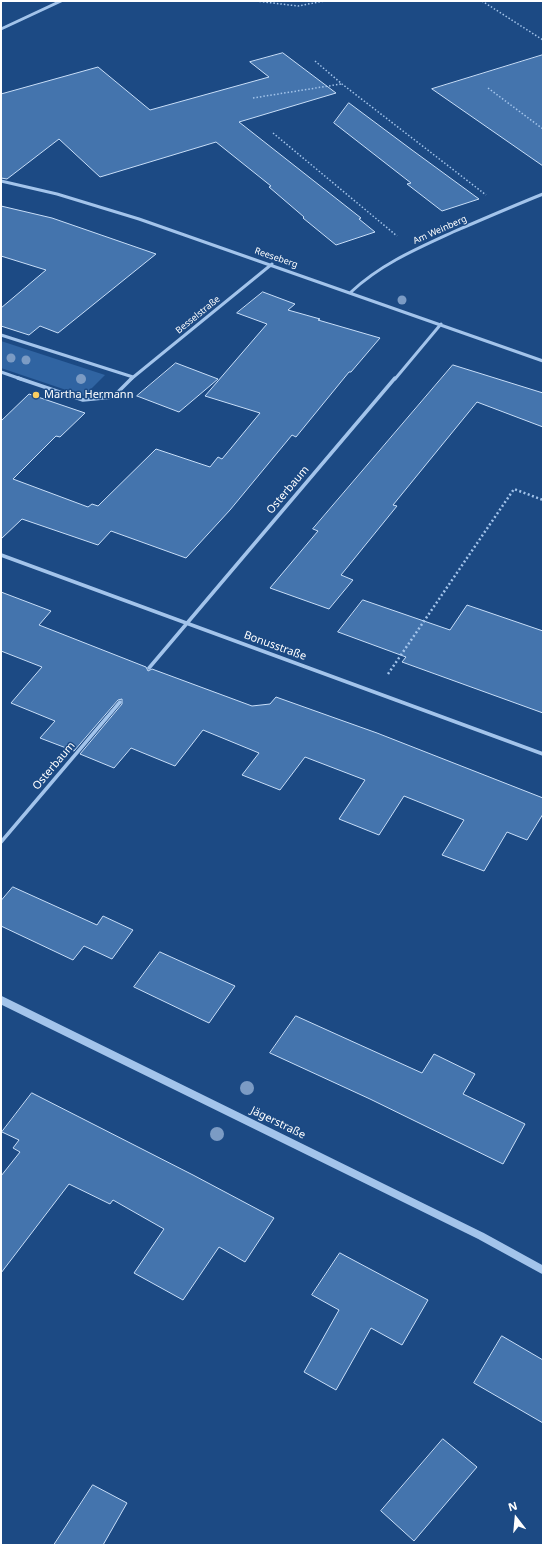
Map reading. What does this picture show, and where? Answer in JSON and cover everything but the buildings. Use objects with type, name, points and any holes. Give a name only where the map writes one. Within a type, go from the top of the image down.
[{"type":"street","points":[[1,29],[61,1]]},
{"type":"street","name":"Reeseberg","points":[[1,181],[64,194],[272,264],[543,361]]},
{"type":"street","name":"Am Weinberg","points":[[351,292],[376,270],[394,258],[504,209],[543,194]]},
{"type":"street","name":"Besselstraße","points":[[1,372],[83,400],[113,397],[133,377],[272,264]]},
{"type":"street","name":"Osterbaum","points":[[149,668],[441,324]]},
{"type":"street","points":[[1,335],[133,377]]},
{"type":"street","name":"Bonusstraße","points":[[1,555],[543,754]]},
{"type":"street","name":"Osterbaum","points":[[1,842],[120,702]]},
{"type":"street","name":"Jägerstraße","points":[[1,1000],[481,1236],[543,1270]]},
{"type":"path","points":[[256,1],[298,6],[324,1]]},
{"type":"path","points":[[373,1],[386,1]]},
{"type":"path","points":[[482,1],[543,40]]},
{"type":"path","points":[[315,61],[342,84],[504,209]]},
{"type":"path","points":[[253,98],[342,84]]},
{"type":"path","points":[[488,88],[543,129]]},
{"type":"path","points":[[272,133],[412,249]]},
{"type":"path","points":[[376,693],[514,489],[543,500]]},
{"type":"shaded area","points":[[1,341],[105,375],[84,396],[1,368]]},
{"type":"place","name":"Martha Hermann","points":[[36,395]]}]
